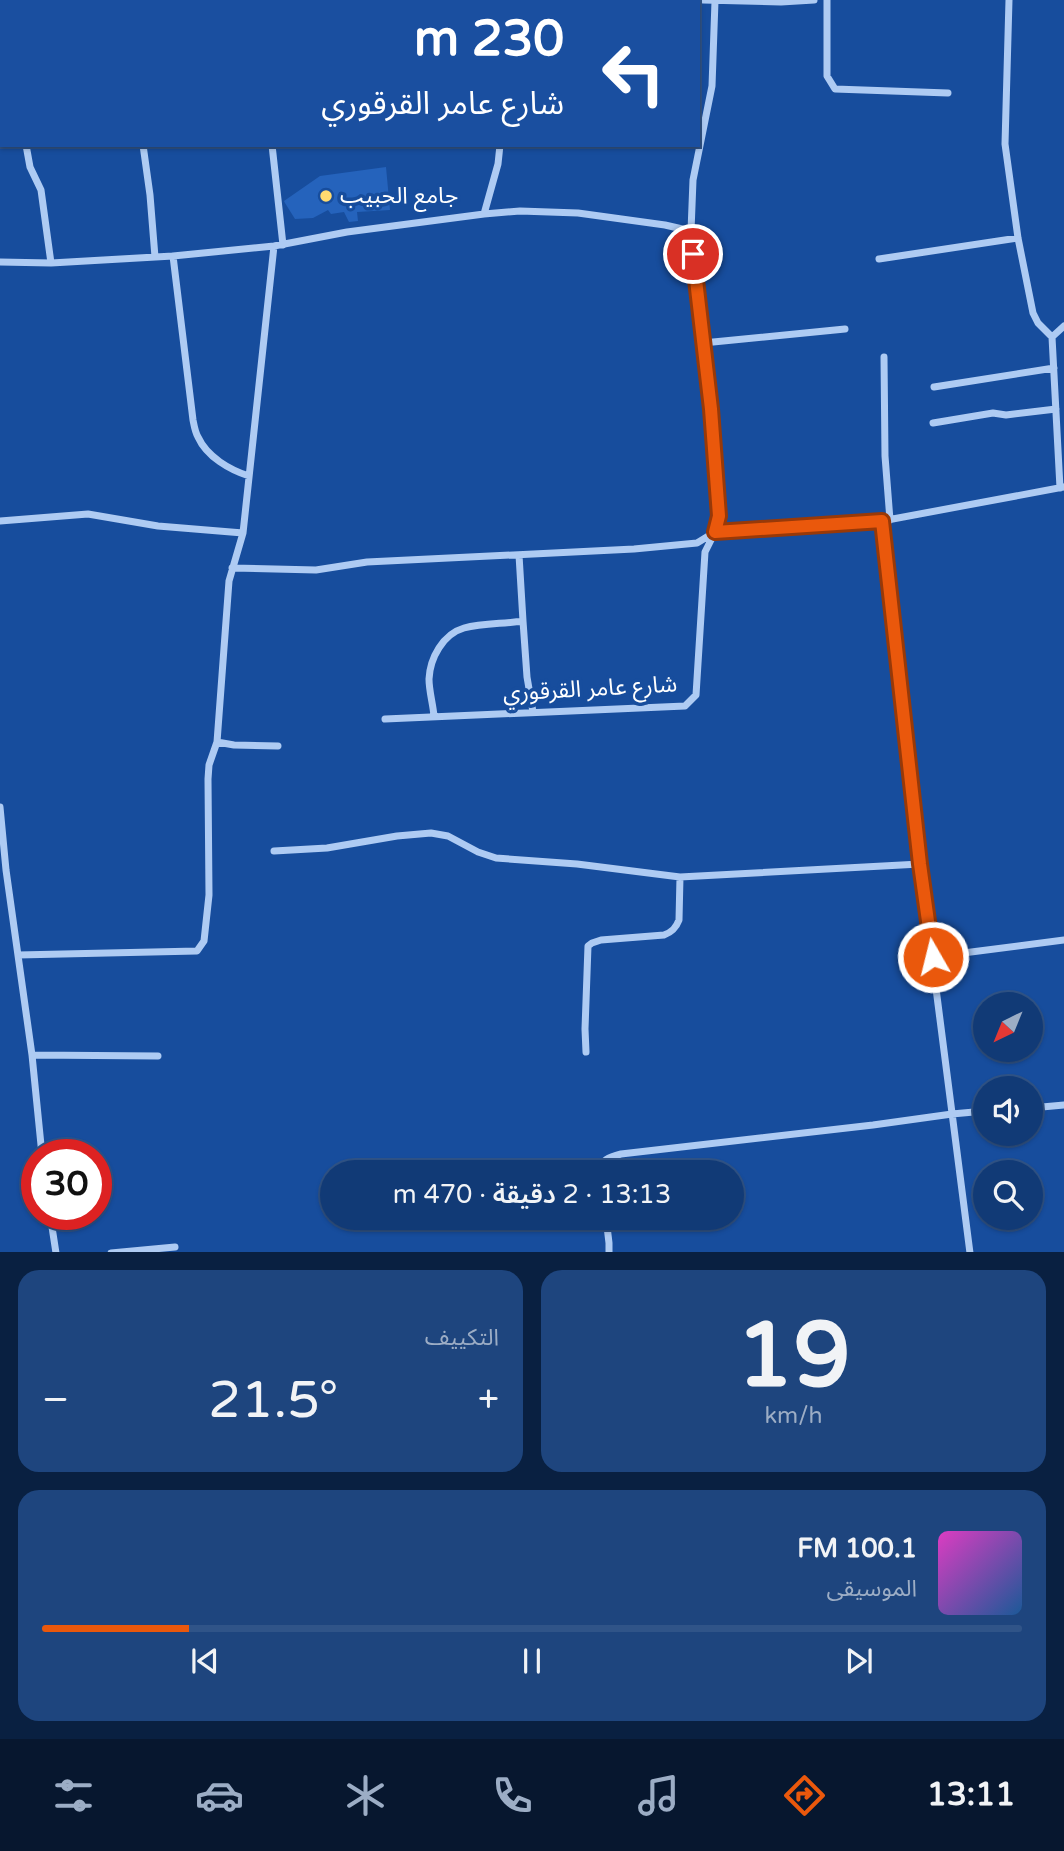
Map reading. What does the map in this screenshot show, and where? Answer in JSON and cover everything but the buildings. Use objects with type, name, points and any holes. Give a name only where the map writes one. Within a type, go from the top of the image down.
[{"type":"street","points":[[703,0],[814,0]]},
{"type":"street","points":[[827,0],[827,76],[835,89],[948,93]]},
{"type":"street","points":[[232,568],[316,569],[367,562],[668,546],[697,543],[715,532],[886,520],[1062,487],[1052,337],[1038,323],[1033,313],[1018,239],[1005,144],[1009,0]]},
{"type":"street","name":"شارع عامر القرقوري","points":[[700,145],[712,86],[715,1]]},
{"type":"street","points":[[26,147],[30,167],[41,190],[51,263]]},
{"type":"street","points":[[143,147],[155,257]]},
{"type":"street","points":[[272,147],[283,245]]},
{"type":"street","points":[[484,214],[498,164],[500,147]]},
{"type":"street","name":"شارع عامر القرقوري","points":[[385,719],[685,706],[696,695],[705,552],[719,516],[711,409],[691,231],[693,180],[700,147]]},
{"type":"street","points":[[0,261],[51,263],[173,256],[283,245],[348,232],[520,211],[578,214],[691,231]]},
{"type":"street","points":[[879,259],[1018,239]]},
{"type":"street","points":[[18,954],[197,951],[204,941],[209,895],[209,765],[217,742],[229,581],[243,533],[274,246]]},
{"type":"street","points":[[173,256],[193,420],[198,438],[211,454],[229,469],[248,476]]},
{"type":"street","points":[[1052,337],[1064,326]]},
{"type":"street","points":[[703,343],[845,329]]},
{"type":"street","points":[[884,357],[886,520],[920,864],[970,1252]]},
{"type":"street","points":[[934,387],[1054,368]]},
{"type":"street","points":[[933,423],[993,413],[1006,415],[1056,409]]},
{"type":"street","points":[[0,521],[88,514],[158,526],[243,533]]},
{"type":"street","points":[[519,555],[527,677],[533,712]]},
{"type":"street","points":[[434,716],[429,678],[432,661],[449,635],[474,626],[523,621]]},
{"type":"street","points":[[217,742],[234,746],[278,746]]},
{"type":"street","points":[[0,807],[3,871],[18,954],[40,1139]]},
{"type":"street","points":[[274,850],[327,848],[397,836],[431,834],[448,836],[496,858],[577,864],[680,877],[920,864]]},
{"type":"street","points":[[586,1052],[588,946],[601,940],[670,933],[679,920],[680,877]]},
{"type":"street","points":[[933,957],[1064,940]]},
{"type":"street","points":[[32,1055],[158,1056]]},
{"type":"street","points":[[1043,1107],[1064,1105]]},
{"type":"street","points":[[605,1160],[621,1154],[973,1112]]},
{"type":"street","points":[[53,1230],[56,1252]]},
{"type":"street","points":[[608,1230],[609,1252]]},
{"type":"street","points":[[111,1252],[175,1247]]},
{"type":"place","name":"جامع الحبيب","points":[[326,196]]},
{"type":"route","points":[[693,254],[711,409],[719,516],[715,532],[882,521],[920,864],[933,957]]}]
